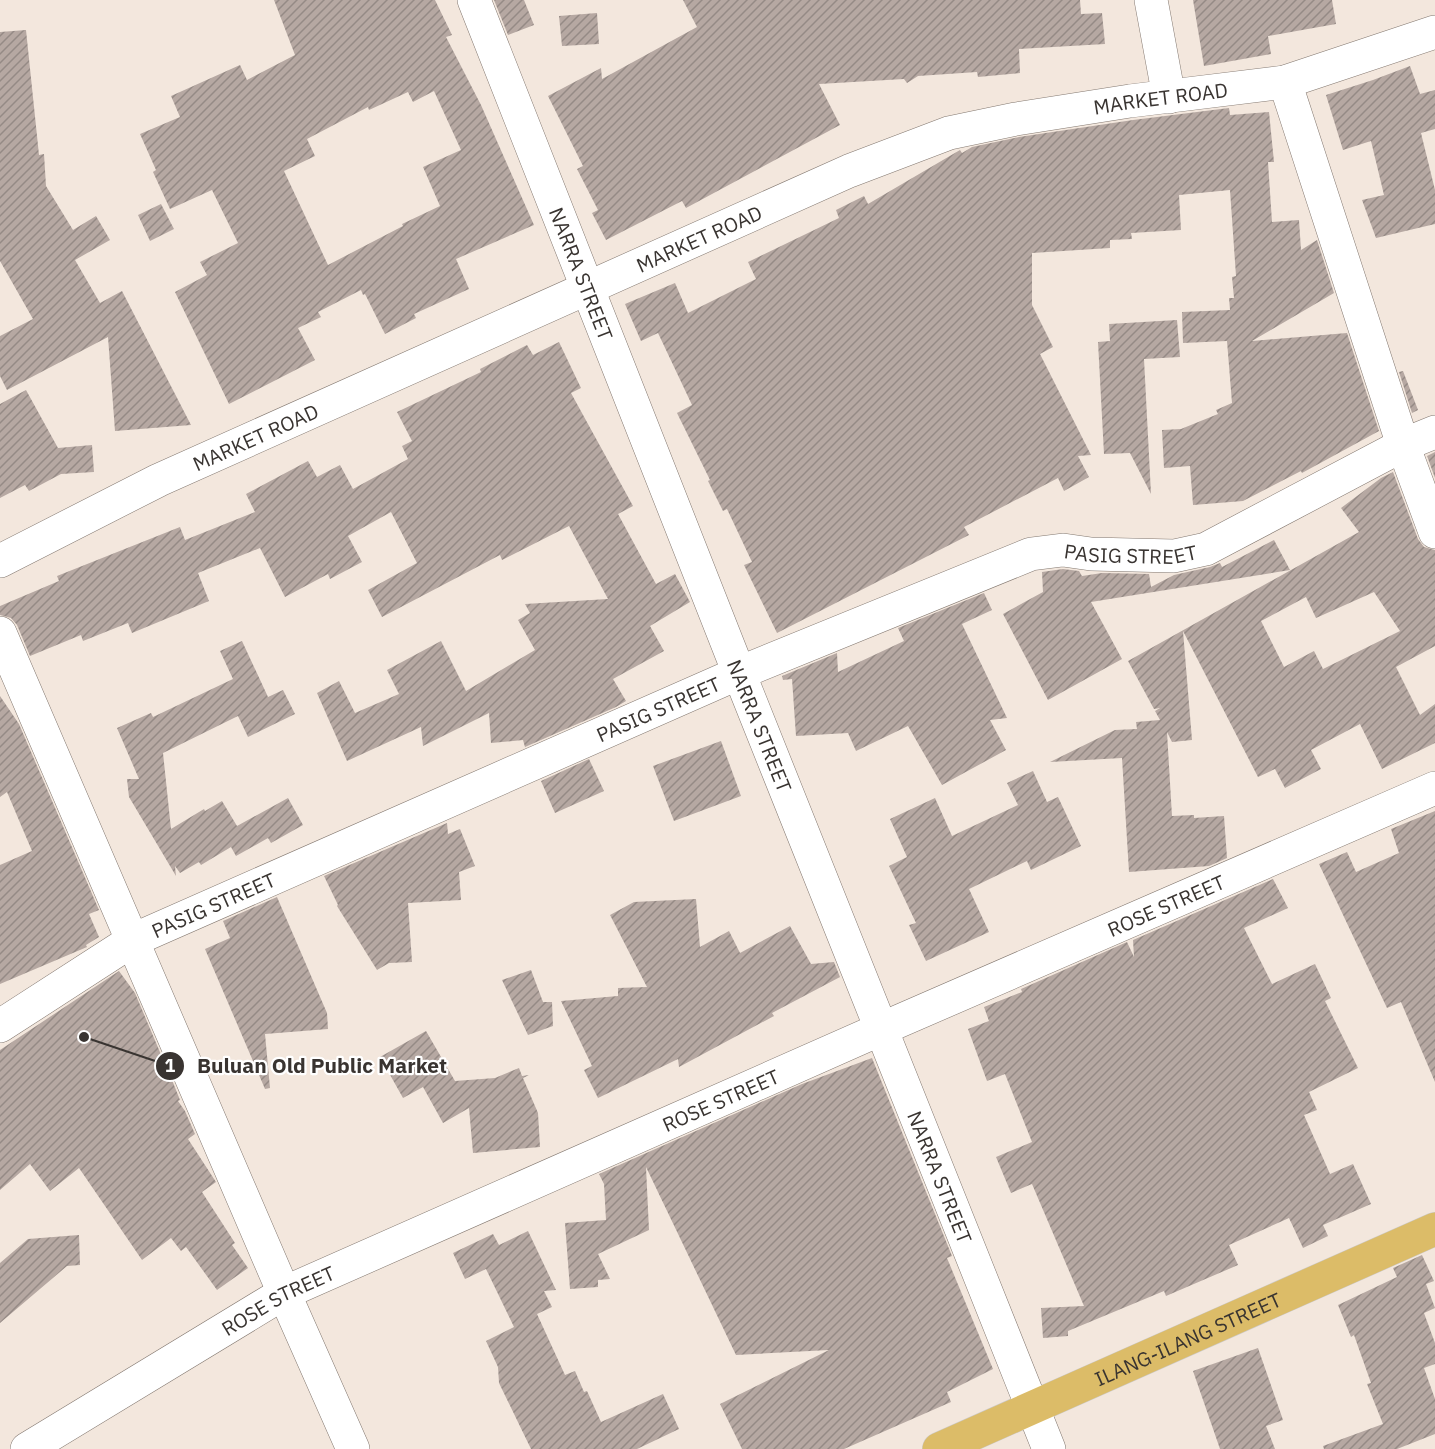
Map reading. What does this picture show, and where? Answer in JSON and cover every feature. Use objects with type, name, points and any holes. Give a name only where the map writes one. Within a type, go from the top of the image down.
[{"type":"main road","name":"ILANG-ILANG STREET","points":[[939,1449],[1435,1229]]},
{"type":"street","name":"NARRA STREET","points":[[474,0],[739,673],[1049,1449]]},
{"type":"street","points":[[1151,0],[1169,97]]},
{"type":"street","name":"MARKET ROAD","points":[[0,561],[159,480],[849,171],[949,133],[1016,119],[1285,82],[1435,32]]},
{"type":"street","points":[[1285,82],[1403,445],[1435,532]]},
{"type":"street","name":"PASIG STREET","points":[[0,1026],[133,940],[739,673],[1031,554],[1063,550],[1091,554],[1174,556],[1206,549],[1403,445],[1435,432]]},
{"type":"street","points":[[0,633],[353,1449]]},
{"type":"street","name":"ROSE STREET","points":[[27,1449],[284,1293],[881,1029],[1435,788]]},
{"type":"building","points":[[274,0],[435,0],[452,35],[446,37],[481,105],[534,225],[456,259],[469,289],[414,314],[416,318],[385,334],[361,290],[318,312],[321,317],[298,328],[315,360],[229,404],[175,292],[207,275],[200,262],[238,243],[212,190],[170,209],[153,172],[156,170],[140,134],[180,117],[171,96],[240,65],[247,80],[295,55]],"holes":[[[434,91],[461,150],[423,167],[440,206],[328,265],[284,171],[315,156],[307,139],[368,107],[369,110],[408,92],[413,102]]]},
{"type":"building","points":[[494,0],[524,0],[534,25],[508,35]]},
{"type":"building","points":[[683,0],[1080,0],[1081,14],[1102,13],[1105,44],[1019,49],[1020,73],[978,77],[977,72],[918,76],[907,83],[904,79],[819,84],[840,125],[686,208],[682,201],[606,240],[592,213],[598,210],[577,169],[583,166],[548,96],[601,68],[602,79],[697,27]]},
{"type":"building","points":[[1193,0],[1332,0],[1336,24],[1268,36],[1271,54],[1204,66]]},
{"type":"building","points":[[597,13],[599,44],[562,46],[559,16]]},
{"type":"building","points":[[26,30],[39,155],[44,154],[46,186],[73,230],[96,216],[110,240],[75,260],[100,303],[122,291],[191,425],[115,431],[108,337],[7,390],[0,376],[0,336],[33,319],[0,261],[0,32]]},
{"type":"building","points":[[1410,66],[1420,94],[1435,90],[1435,129],[1421,133],[1435,190],[1435,224],[1376,238],[1362,200],[1384,195],[1371,141],[1343,150],[1326,95]]},
{"type":"building","points":[[1229,108],[1230,115],[1269,112],[1274,162],[1268,162],[1272,222],[1299,220],[1301,250],[1317,240],[1334,293],[1252,341],[1347,333],[1379,431],[1302,473],[1301,471],[1243,501],[1193,505],[1190,466],[1164,468],[1162,430],[1181,429],[1218,414],[1216,410],[1232,403],[1227,341],[1183,343],[1182,312],[1230,310],[1229,298],[1234,298],[1232,277],[1236,276],[1230,190],[1179,195],[1181,230],[1131,233],[1132,239],[1110,240],[1110,248],[1032,253],[1032,305],[1053,347],[1040,354],[1091,455],[1078,456],[1089,477],[1064,491],[1058,478],[964,527],[969,535],[777,633],[744,565],[752,562],[727,509],[723,511],[677,413],[692,405],[658,333],[641,341],[625,304],[675,283],[688,313],[756,279],[748,262],[839,218],[836,210],[864,196],[868,204],[960,150],[962,153],[972,147],[1019,137]]},
{"type":"building","points":[[161,204],[174,229],[150,241],[138,215]]},
{"type":"building","points":[[1177,320],[1180,357],[1144,359],[1151,494],[1130,453],[1104,454],[1098,342],[1110,341],[1109,324]]},
{"type":"building","points":[[559,342],[581,388],[571,393],[633,506],[618,514],[656,584],[675,574],[690,602],[650,626],[664,651],[613,679],[626,701],[616,707],[525,747],[523,740],[491,743],[489,713],[423,746],[421,727],[347,761],[317,693],[339,681],[355,713],[399,694],[387,670],[441,641],[466,691],[535,650],[518,620],[530,613],[525,604],[608,599],[569,526],[502,560],[500,555],[382,617],[368,590],[417,563],[391,512],[348,536],[362,562],[330,579],[328,574],[285,597],[260,548],[198,573],[209,601],[132,633],[128,623],[83,641],[81,635],[30,656],[17,625],[11,618],[0,615],[0,606],[59,581],[57,576],[180,527],[185,540],[255,512],[246,494],[308,461],[317,477],[340,465],[353,489],[408,459],[402,446],[412,441],[397,412],[481,372],[480,369],[527,345],[533,355]]},
{"type":"building","points":[[1403,371],[1418,410],[1412,413],[1399,372]]},
{"type":"building","points":[[26,390],[58,448],[92,445],[94,472],[61,474],[29,491],[25,485],[0,498],[0,404]]},
{"type":"building","points":[[1435,452],[1435,478],[1427,456]]},
{"type":"building","points":[[1393,472],[1418,539],[1424,547],[1435,550],[1435,646],[1396,667],[1420,715],[1435,704],[1435,743],[1382,769],[1360,724],[1311,750],[1321,769],[1285,788],[1275,769],[1258,777],[1183,631],[1192,740],[1172,742],[1167,732],[1172,816],[1194,815],[1194,818],[1224,816],[1227,858],[1209,866],[1129,872],[1122,758],[1050,762],[1115,730],[1137,729],[1136,722],[1160,720],[1155,711],[1160,708],[1154,709],[1128,661],[1359,532],[1341,508],[1381,478]],"holes":[[[1374,592],[1400,631],[1323,669],[1314,651],[1284,667],[1261,621],[1306,597],[1316,618]]]},
{"type":"building","points":[[1274,540],[1290,570],[1091,602],[1122,659],[1048,700],[1003,614],[1043,592],[1042,572],[1063,569],[1079,571],[1082,576],[1102,573],[1149,574],[1151,587],[1174,575],[1220,563],[1222,567]]},
{"type":"building","points":[[984,593],[992,610],[962,624],[1007,718],[990,720],[1006,750],[942,785],[908,726],[856,751],[848,733],[796,736],[792,679],[783,680],[782,676],[837,653],[838,672],[904,641],[898,628]]},
{"type":"building","points":[[242,641],[268,697],[283,690],[295,714],[248,737],[238,716],[163,753],[171,829],[222,801],[237,826],[288,798],[303,825],[271,843],[268,838],[236,856],[231,847],[201,865],[199,862],[180,873],[175,866],[176,876],[129,797],[127,779],[139,779],[117,728],[151,713],[153,717],[233,679],[220,651]]},
{"type":"building","points":[[0,696],[19,724],[99,910],[89,914],[99,937],[86,945],[87,947],[0,984],[0,865],[32,851],[7,792],[0,797]]},
{"type":"building","points":[[721,741],[741,796],[674,821],[653,766]]},
{"type":"building","points":[[589,759],[604,791],[555,813],[541,781]]},
{"type":"building","points":[[1033,771],[1047,802],[1058,797],[1081,846],[1031,870],[1027,861],[969,889],[989,932],[926,961],[909,925],[916,923],[889,866],[907,857],[890,819],[935,798],[952,836],[1018,805],[1007,783]]},
{"type":"building","points":[[1435,811],[1435,1082],[1401,1002],[1387,1008],[1319,864],[1347,852],[1356,872],[1399,853],[1391,829]]},
{"type":"building","points":[[447,823],[448,834],[460,829],[475,866],[459,872],[461,900],[408,903],[412,962],[389,963],[377,970],[337,906],[324,876]]},
{"type":"building","points":[[1273,879],[1288,908],[1244,928],[1272,984],[1315,964],[1331,998],[1325,1001],[1358,1068],[1309,1092],[1317,1110],[1304,1115],[1330,1174],[1353,1164],[1371,1204],[1323,1225],[1328,1236],[1303,1248],[1289,1218],[1229,1245],[1238,1265],[1166,1296],[1164,1291],[1068,1331],[1068,1336],[1043,1338],[1041,1308],[1084,1306],[1032,1184],[1011,1193],[996,1157],[1032,1142],[1005,1074],[987,1081],[968,1029],[989,1021],[984,1007],[1022,992],[1021,989],[1127,942],[1134,957],[1133,940]]},
{"type":"building","points":[[277,897],[327,1013],[328,1029],[265,1034],[270,1088],[265,1089],[205,949],[230,938],[223,921]]},
{"type":"building","points":[[696,899],[700,947],[729,931],[740,953],[790,926],[811,964],[834,962],[840,977],[772,1013],[774,1016],[679,1067],[678,1059],[598,1098],[584,1070],[592,1066],[561,1001],[618,996],[618,988],[647,987],[610,915],[634,902]]},
{"type":"building","points":[[531,970],[543,1002],[552,1002],[553,1026],[528,1035],[502,980]]},
{"type":"building","points":[[119,971],[135,993],[165,1064],[163,1066],[170,1075],[180,1100],[178,1101],[195,1134],[188,1139],[216,1182],[202,1192],[235,1243],[232,1245],[248,1268],[217,1290],[186,1247],[181,1251],[171,1238],[142,1260],[79,1168],[50,1191],[30,1164],[0,1190],[0,1050]]},
{"type":"building","points":[[426,1031],[455,1081],[495,1078],[519,1068],[522,1076],[529,1075],[523,1078],[538,1113],[540,1147],[473,1153],[469,1108],[443,1123],[423,1087],[403,1098],[380,1057]]},
{"type":"building","points":[[872,1058],[952,1256],[947,1258],[993,1369],[947,1392],[951,1402],[844,1449],[742,1449],[720,1404],[829,1350],[736,1355],[646,1167],[649,1230],[598,1254],[610,1279],[598,1280],[598,1287],[570,1289],[565,1223],[606,1220],[604,1184],[599,1174],[802,1084]]},
{"type":"building","points":[[528,1231],[556,1290],[544,1291],[552,1307],[537,1314],[565,1375],[575,1371],[601,1422],[663,1394],[679,1429],[637,1449],[531,1449],[499,1383],[498,1367],[486,1341],[514,1327],[486,1269],[465,1279],[453,1253],[493,1234],[499,1245]]},
{"type":"building","points":[[79,1235],[80,1265],[67,1266],[0,1323],[0,1263],[28,1239]]},
{"type":"building","points":[[1422,1255],[1434,1281],[1426,1284],[1435,1308],[1424,1313],[1435,1343],[1435,1364],[1424,1368],[1435,1399],[1435,1434],[1397,1449],[1324,1449],[1323,1446],[1383,1424],[1367,1384],[1371,1383],[1354,1335],[1351,1337],[1338,1305],[1397,1277],[1393,1268]]},
{"type":"building","points":[[1258,1348],[1283,1420],[1266,1426],[1275,1449],[1220,1449],[1193,1371]]},
{"type":"place","name":"Buluan Old Public Market","points":[[84,1037]]}]
